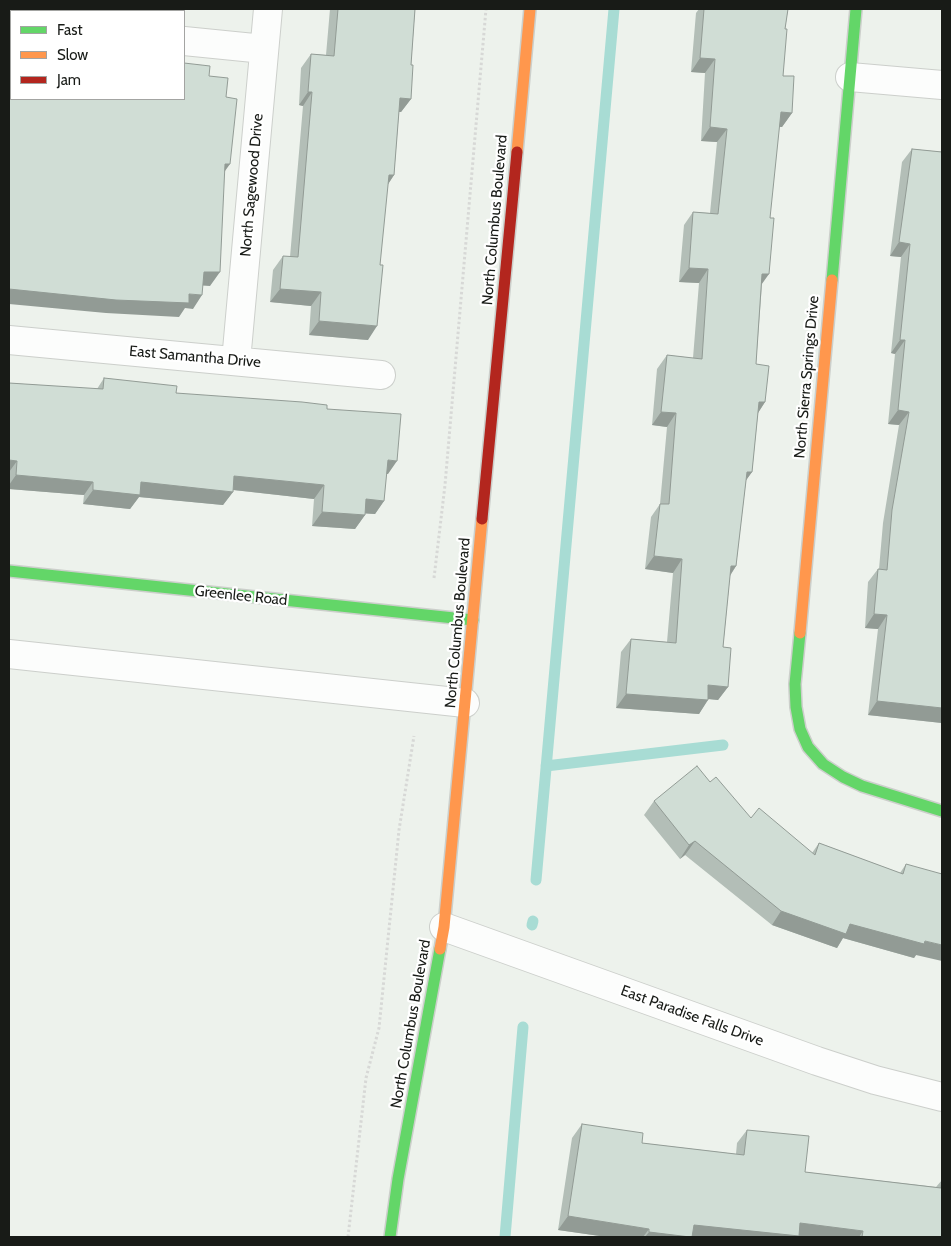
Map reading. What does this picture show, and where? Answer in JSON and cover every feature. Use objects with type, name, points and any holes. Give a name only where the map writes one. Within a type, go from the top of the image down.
[{"type":"street","name":"North Sagewood Drive","points":[[236,361],[268,9]]},
{"type":"street","name":"North Columbus Boulevard","points":[[390,1237],[398,1180],[444,927],[530,9]]},
{"type":"street","name":"North Sierra Springs Drive","points":[[856,9],[794,684],[796,707],[800,729],[808,747],[823,764],[862,786],[942,811]]},
{"type":"street","points":[[185,42],[264,49]]},
{"type":"street","points":[[850,76],[942,85]]},
{"type":"street","name":"East Samantha Drive","points":[[9,340],[381,375]]},
{"type":"street","name":"Greenlee Road","points":[[9,571],[473,620]]},
{"type":"street","points":[[9,654],[465,703]]},
{"type":"street","name":"East Paradise Falls Drive","points":[[444,927],[817,1061],[875,1080],[942,1097]]},
{"type":"path","points":[[434,578],[445,485],[486,9]]},
{"type":"path","points":[[348,1237],[366,1078],[378,1028],[399,830],[414,736]]},
{"type":"building","points":[[338,9],[415,9],[411,65],[413,65],[411,99],[400,98],[394,175],[389,175],[380,265],[383,265],[377,326],[319,321],[321,292],[280,289],[283,256],[298,257],[312,92],[308,92],[311,54],[334,56]]},
{"type":"building","points":[[704,9],[788,9],[785,29],[787,29],[783,76],[794,76],[792,113],[781,112],[770,218],[774,218],[769,274],[762,274],[756,364],[769,366],[765,402],[759,402],[752,472],[747,472],[736,566],[731,566],[723,647],[731,648],[728,687],[708,685],[708,700],[626,694],[631,639],[676,643],[682,559],[654,556],[660,504],[669,504],[676,413],[661,412],[667,355],[702,359],[708,269],[689,268],[693,212],[718,214],[727,129],[710,127],[715,59],[700,58]]},
{"type":"building","points":[[9,39],[10,100],[185,100],[185,63],[210,66],[209,76],[228,78],[226,97],[237,99],[230,164],[225,164],[220,272],[204,272],[202,295],[189,294],[189,303],[116,300],[9,289]]},
{"type":"building","points":[[912,149],[942,152],[942,708],[877,701],[887,615],[874,614],[878,569],[887,570],[892,510],[909,412],[898,410],[905,340],[900,340],[910,244],[899,242]]},
{"type":"building","points":[[104,378],[177,386],[176,393],[302,402],[327,405],[327,409],[401,414],[397,461],[388,460],[384,501],[366,499],[365,515],[322,512],[324,485],[234,476],[233,492],[141,482],[140,495],[93,490],[93,482],[16,475],[17,461],[9,460],[9,383],[103,389]]},
{"type":"building","points":[[697,766],[710,782],[716,777],[751,818],[759,808],[815,855],[819,843],[903,874],[906,864],[942,874],[942,945],[925,941],[924,944],[850,924],[846,934],[781,911],[695,841],[689,845],[654,801]]},
{"type":"building","points":[[582,1124],[643,1133],[642,1143],[744,1155],[747,1130],[809,1136],[805,1172],[941,1188],[942,1180],[942,1237],[862,1237],[863,1231],[800,1223],[799,1236],[694,1225],[692,1237],[690,1237],[649,1232],[649,1229],[568,1216]]},
{"type":"waterway","points":[[536,880],[614,9]]},
{"type":"waterway","points":[[546,766],[723,745]]},
{"type":"waterway","points":[[532,925],[533,921]]},
{"type":"waterway","points":[[505,1237],[523,1027]]},
{"type":"traffic: fast","points":[[832,280],[856,9]]},
{"type":"traffic: fast","points":[[9,571],[473,620]]},
{"type":"traffic: fast","points":[[800,633],[795,684],[796,707],[800,729],[808,747],[823,764],[843,777],[862,786],[942,811]]},
{"type":"traffic: fast","points":[[390,1237],[398,1179],[440,949]]},
{"type":"traffic: slow","points":[[517,152],[530,9]]},
{"type":"traffic: slow","points":[[800,633],[832,280]]},
{"type":"traffic: slow","points":[[440,949],[444,927],[482,519]]},
{"type":"traffic: jam","points":[[482,519],[517,152]]}]
